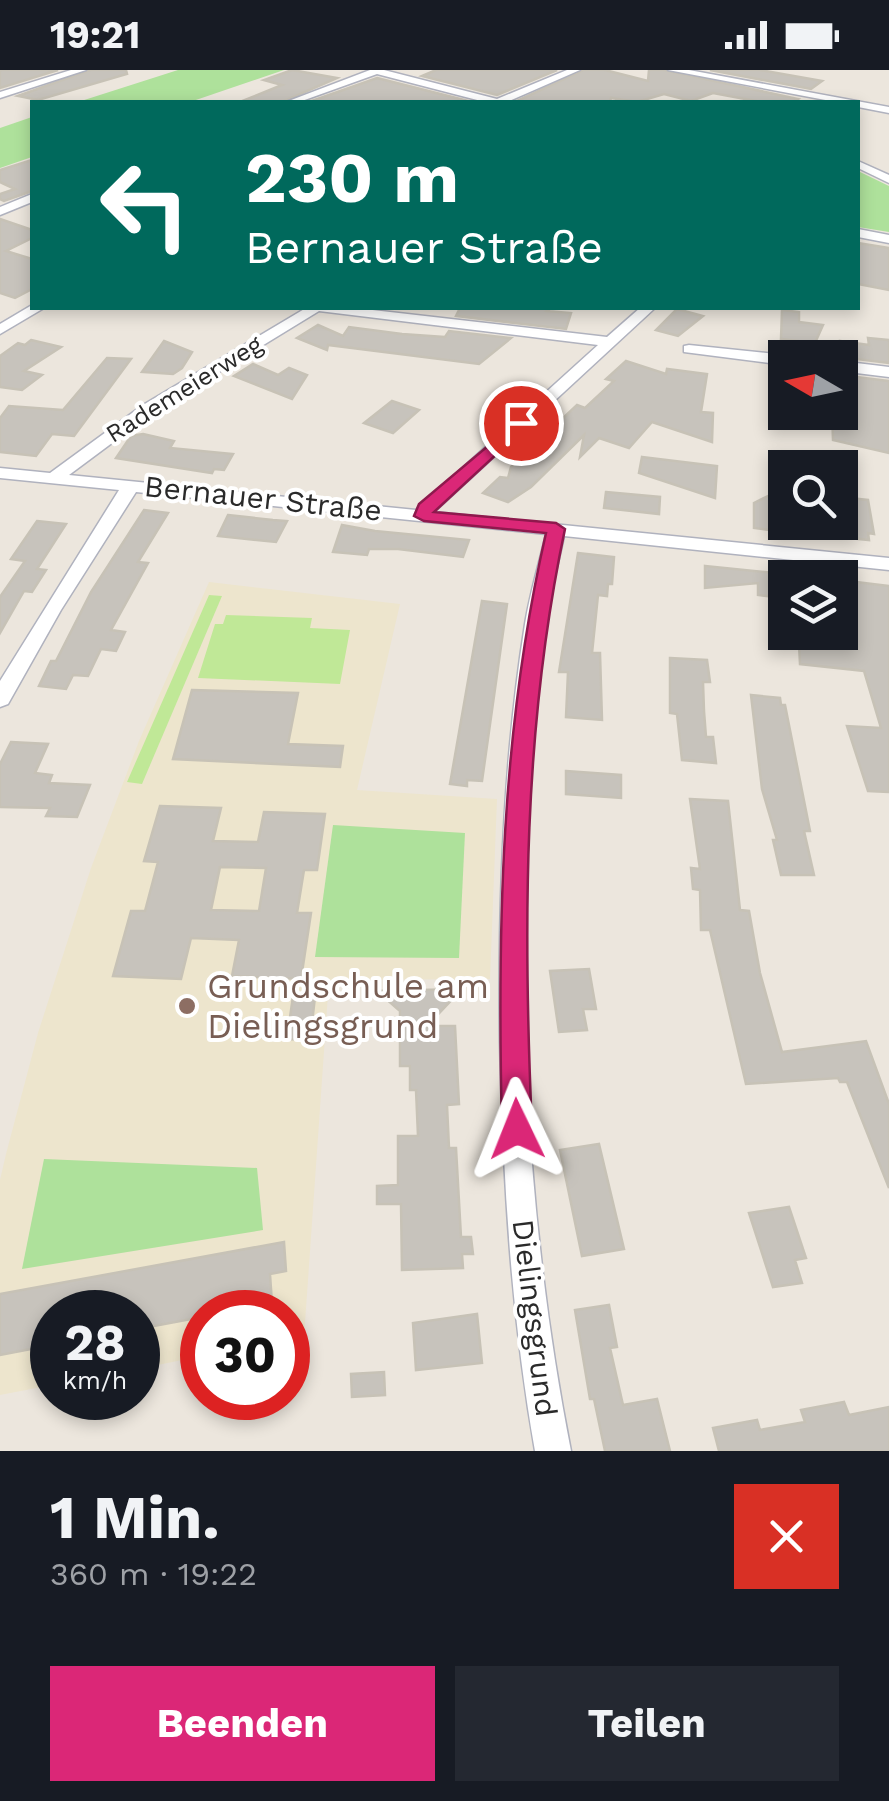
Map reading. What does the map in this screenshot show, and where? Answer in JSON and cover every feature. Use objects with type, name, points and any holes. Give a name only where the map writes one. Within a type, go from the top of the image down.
[{"type":"street","points":[[0,95],[82,70]]},
{"type":"street","points":[[503,100],[576,70]]},
{"type":"street","points":[[672,70],[839,100]]},
{"type":"street","points":[[296,100],[376,71],[490,100]]},
{"type":"street","points":[[860,104],[889,110]]},
{"type":"street","points":[[860,165],[889,179]]},
{"type":"street","points":[[0,211],[30,199]]},
{"type":"street","points":[[860,234],[889,239]]},
{"type":"street","points":[[0,330],[34,310]]},
{"type":"street","name":"Rademeierweg","points":[[56,476],[149,408],[312,310]]},
{"type":"street","points":[[340,310],[612,342]]},
{"type":"street","points":[[424,516],[426,508],[646,310]]},
{"type":"street","points":[[689,349],[768,358]]},
{"type":"street","points":[[858,368],[889,372]]},
{"type":"street","name":"Bernauer Straße","points":[[0,473],[889,564]]},
{"type":"street","points":[[0,699],[51,610],[132,484]]},
{"type":"street","name":"Dielingsgrund","points":[[553,1451],[530,1316],[520,1195],[512,1000],[516,811],[527,693],[536,622],[556,529]]},
{"type":"shaded area","name":"Grundschule am Dielingsgrund","points":[[209,582],[400,604],[357,790],[497,799],[490,979],[329,980],[307,1290],[180,1290],[180,1360],[160,1365],[160,1290],[30,1290],[30,1389],[0,1395],[0,1180],[38,1033],[91,868],[139,741]]},
{"type":"green space","points":[[178,70],[284,70],[196,100],[84,100]]},
{"type":"green space","points":[[30,118],[30,158],[0,168],[0,128]]},
{"type":"green space","points":[[860,172],[889,186],[889,232],[860,227]]},
{"type":"green space","points":[[209,595],[222,596],[142,784],[127,782]]},
{"type":"green space","points":[[226,615],[312,618],[310,628],[350,630],[340,684],[198,678],[215,624],[223,624]]},
{"type":"green space","points":[[333,825],[465,833],[459,958],[315,957]]},
{"type":"green space","points":[[44,1159],[257,1168],[263,1230],[22,1269]]},
{"type":"building","points":[[0,70],[58,70],[0,88]]},
{"type":"building","points":[[90,70],[126,70],[127,74],[38,100],[18,96]]},
{"type":"building","points":[[292,70],[337,78],[287,100],[245,100],[282,85],[264,80]]},
{"type":"building","points":[[436,70],[557,70],[497,95],[422,76]]},
{"type":"building","points":[[583,70],[605,70],[648,81],[649,70],[664,70],[798,99],[750,100],[713,93],[694,100],[664,94],[644,100],[519,100]]},
{"type":"building","points":[[710,70],[760,70],[822,81],[811,89]]},
{"type":"building","points":[[377,78],[464,100],[315,100]]},
{"type":"building","points":[[30,161],[30,192],[0,199],[0,194],[15,189],[0,182],[0,170]]},
{"type":"building","points":[[0,219],[30,229],[30,239],[6,251],[30,258],[30,290],[15,298],[0,293]]},
{"type":"building","points":[[860,243],[889,248],[889,290],[860,284]]},
{"type":"building","points":[[459,310],[571,313],[566,329],[456,316]]},
{"type":"building","points":[[676,310],[703,316],[678,336],[656,330]]},
{"type":"building","points":[[782,310],[799,312],[799,322],[823,325],[816,340],[781,339]]},
{"type":"building","points":[[318,325],[343,336],[349,327],[445,337],[449,331],[511,338],[479,364],[328,345],[327,350],[297,338]]},
{"type":"building","points":[[868,338],[889,340],[889,363],[858,359],[858,343],[869,345]]},
{"type":"building","points":[[31,340],[61,347],[24,371],[42,375],[22,390],[0,387],[0,356],[18,343],[25,345]]},
{"type":"building","points":[[164,341],[192,352],[182,368],[173,374],[142,372]]},
{"type":"building","points":[[107,358],[131,359],[74,436],[52,434],[36,456],[0,452],[0,418],[9,406],[63,410]]},
{"type":"building","points":[[626,361],[666,374],[667,369],[707,374],[701,412],[713,413],[712,442],[652,422],[629,448],[599,438],[580,457],[584,435],[531,487],[508,502],[483,493],[500,477],[508,478],[511,467],[577,405],[585,408],[614,381],[606,379]]},
{"type":"building","points":[[253,364],[278,375],[289,368],[307,375],[292,399],[234,376]]},
{"type":"building","points":[[858,377],[889,381],[889,453],[833,440],[833,430],[858,430]]},
{"type":"building","points":[[392,401],[419,410],[393,433],[364,423]]},
{"type":"building","points":[[143,434],[174,441],[170,448],[233,454],[224,470],[214,469],[212,473],[116,458],[131,436]]},
{"type":"building","points":[[642,457],[717,466],[715,498],[639,473]]},
{"type":"building","points":[[606,492],[660,497],[659,514],[604,508]]},
{"type":"building","points":[[768,496],[768,530],[754,528],[754,503]]},
{"type":"building","points":[[858,499],[868,500],[874,534],[868,533],[869,540],[858,539]]},
{"type":"building","points":[[144,510],[168,513],[138,562],[148,563],[111,630],[125,632],[116,651],[101,649],[88,676],[73,675],[66,689],[39,686],[91,592]]},
{"type":"building","points":[[228,515],[287,521],[276,542],[218,536]]},
{"type":"building","points":[[37,521],[66,524],[37,569],[46,570],[32,592],[24,591],[0,633],[0,597],[25,561],[11,559]]},
{"type":"building","points":[[342,525],[469,540],[463,557],[398,549],[369,549],[367,555],[333,552]]},
{"type":"building","points":[[578,553],[614,557],[607,596],[598,595],[592,653],[600,653],[602,720],[566,717],[568,672],[559,672]]},
{"type":"building","points":[[705,566],[768,572],[768,596],[758,595],[758,583],[705,588]]},
{"type":"building","points":[[858,582],[889,586],[889,792],[868,791],[847,726],[881,728],[864,671],[800,664],[799,650],[858,650]]},
{"type":"building","points":[[482,601],[507,604],[482,781],[467,780],[467,786],[450,784]]},
{"type":"building","points":[[670,658],[707,660],[710,682],[703,682],[706,737],[713,737],[716,763],[682,760],[677,714],[670,713]]},
{"type":"building","points":[[192,690],[298,693],[288,744],[343,746],[340,767],[173,759]]},
{"type":"building","points":[[751,695],[780,698],[781,705],[785,705],[810,831],[804,831],[814,875],[781,875],[773,840],[777,840],[762,789]]},
{"type":"building","points":[[11,742],[48,744],[35,773],[52,775],[49,783],[90,785],[77,817],[46,816],[50,808],[0,807],[0,764]]},
{"type":"building","points":[[566,771],[621,775],[621,798],[566,794]]},
{"type":"building","points":[[690,799],[728,801],[740,910],[749,911],[760,973],[782,1052],[866,1041],[889,1104],[889,1188],[847,1082],[838,1078],[746,1084],[710,930],[701,930],[700,890],[693,889],[691,868],[700,869]]},
{"type":"building","name":"Grundschule am Dielingsgrund","points":[[160,806],[221,808],[213,841],[258,842],[264,812],[325,814],[317,870],[304,870],[297,913],[311,913],[301,979],[232,976],[239,940],[191,938],[181,979],[113,976],[131,911],[145,911],[158,862],[144,861]],"holes":[[[220,867],[266,868],[259,911],[211,910]]]},
{"type":"building","points":[[589,969],[596,1009],[583,1009],[587,1030],[559,1032],[550,971]]},
{"type":"building","points":[[462,989],[427,1026],[455,1026],[459,1104],[447,1105],[449,1148],[456,1148],[461,1237],[471,1237],[473,1254],[462,1254],[463,1268],[402,1270],[401,1204],[377,1204],[377,1186],[398,1185],[398,1136],[418,1136],[416,1090],[410,1090],[410,1066],[400,1066],[400,1011],[377,991]]},
{"type":"building","points":[[293,996],[315,997],[310,1040],[287,1039]]},
{"type":"building","points":[[599,1144],[624,1249],[582,1256],[560,1150]]},
{"type":"building","points":[[789,1207],[806,1258],[795,1260],[802,1283],[773,1287],[749,1213]]},
{"type":"building","points":[[284,1242],[286,1271],[270,1274],[271,1290],[180,1290],[180,1321],[160,1325],[160,1290],[30,1290],[30,1349],[0,1355],[0,1294]]},
{"type":"building","points":[[609,1305],[617,1347],[610,1348],[623,1405],[657,1399],[670,1451],[605,1451],[594,1399],[590,1399],[575,1310]]},
{"type":"building","points":[[477,1314],[482,1363],[416,1370],[413,1323]]},
{"type":"building","points":[[384,1372],[385,1395],[352,1397],[351,1374]]},
{"type":"building","points":[[844,1402],[849,1415],[889,1407],[889,1451],[719,1451],[713,1428],[757,1420],[760,1430],[805,1422],[801,1410]]},
{"type":"place","name":"Grundschule am Dielingsgrund","points":[[187,1006]]},
{"type":"route","points":[[517,1129],[512,1000],[516,811],[536,622],[556,529],[424,516],[426,508],[521,423]]}]
